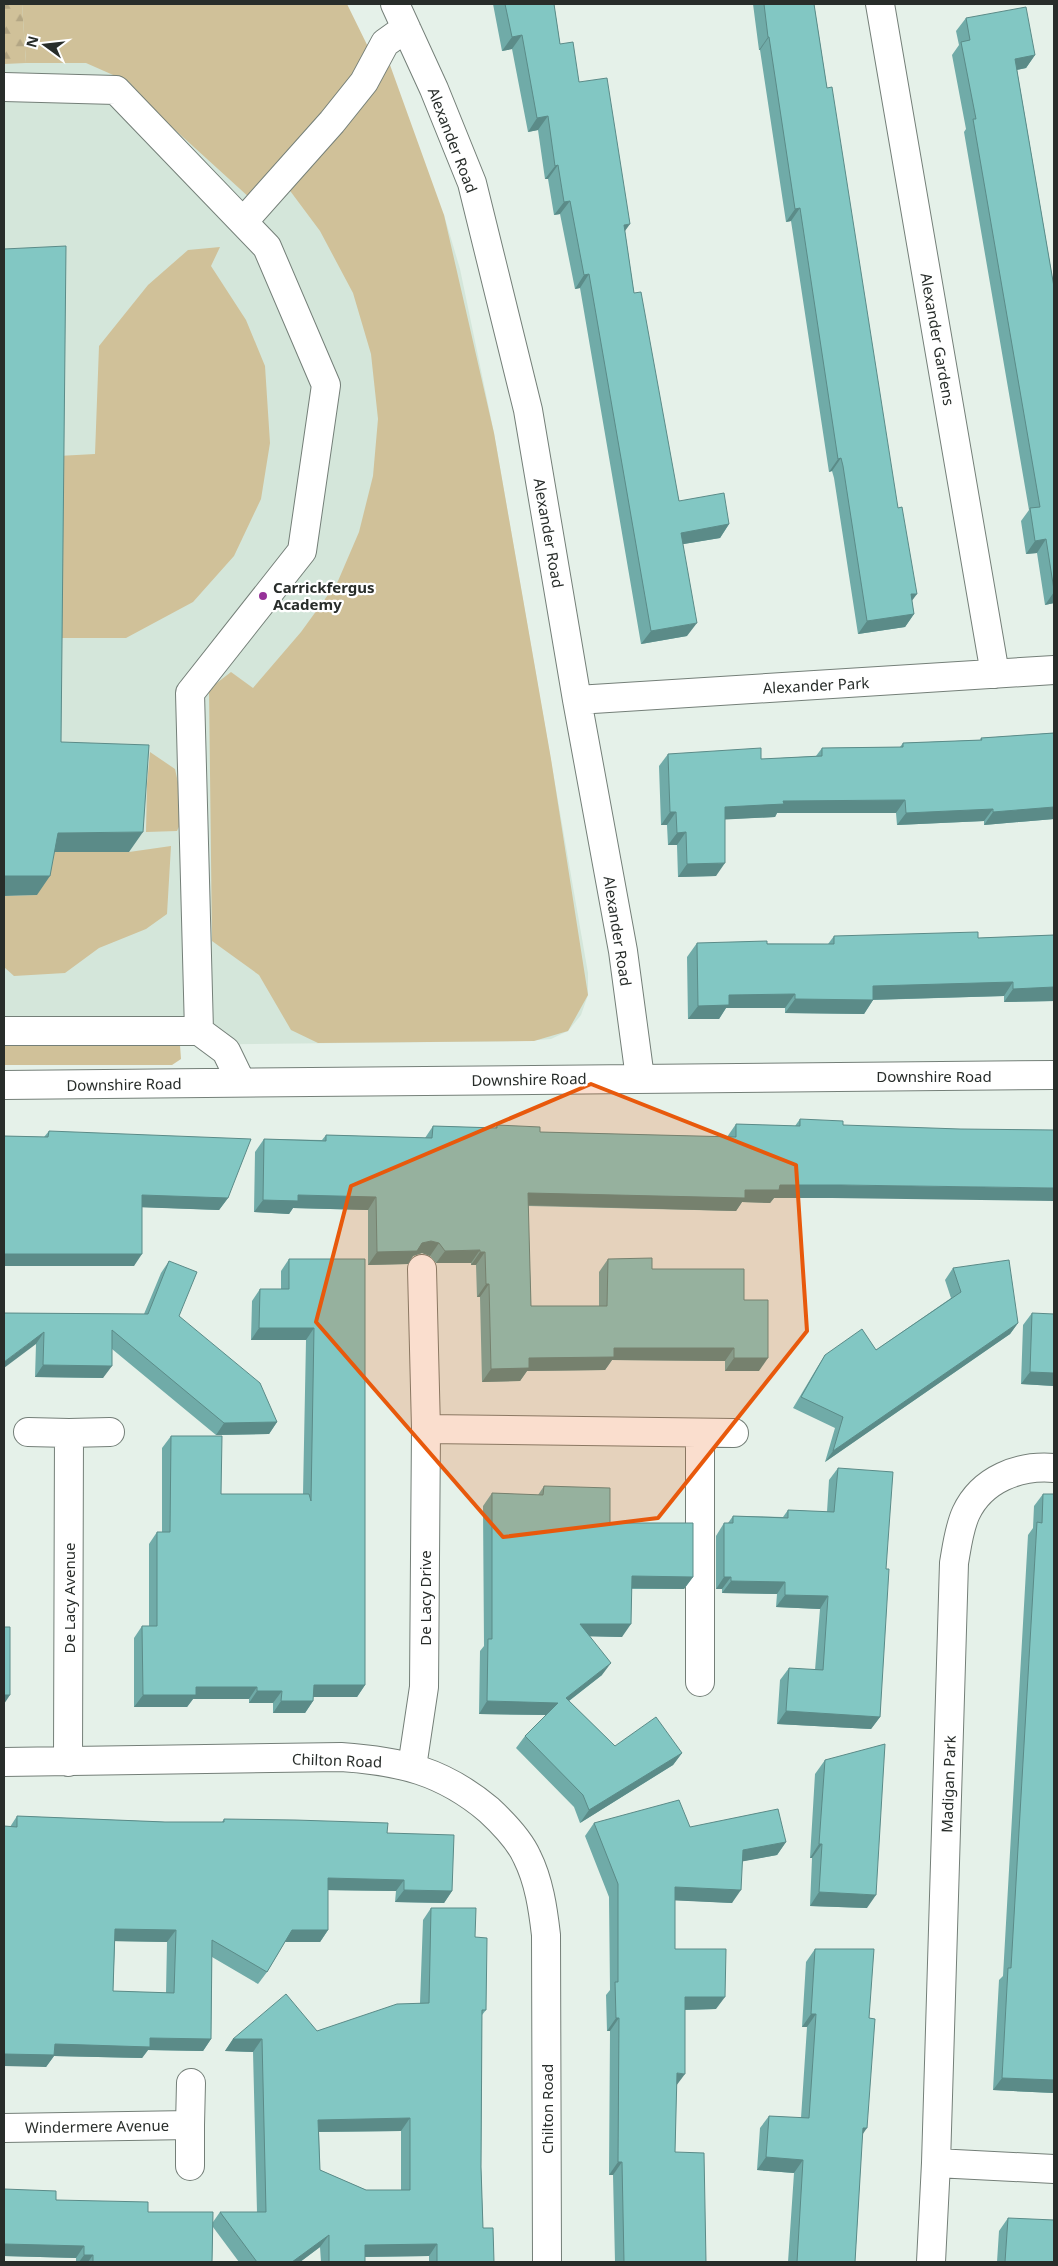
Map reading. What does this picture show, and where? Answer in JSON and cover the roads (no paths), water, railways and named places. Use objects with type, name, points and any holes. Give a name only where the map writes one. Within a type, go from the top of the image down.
[{"type":"street","name":"Alexander Road","points":[[395,4],[434,89],[472,183],[528,410],[577,700],[623,951],[640,1078]]},
{"type":"street","name":"Alexander Gardens","points":[[880,4],[995,674]]},
{"type":"street","points":[[243,222],[364,82],[385,43],[406,28]]},
{"type":"street","points":[[4,87],[116,90],[267,247],[326,385],[302,550],[190,693],[199,1031]]},
{"type":"street","name":"Alexander Park","points":[[577,700],[1054,670]]},
{"type":"street","points":[[4,1031],[199,1031],[226,1051],[241,1082]]},
{"type":"street","name":"Downshire Road","points":[[4,1085],[1054,1075]]},
{"type":"street","name":"De Lacy Drive","points":[[412,1767],[424,1687],[426,1428],[422,1269]]},
{"type":"street","points":[[426,1428],[734,1433]]},
{"type":"street","points":[[28,1432],[110,1432]]},
{"type":"street","name":"De Lacy Avenue","points":[[68,1762],[70,1433]]},
{"type":"street","points":[[700,1433],[700,1682]]},
{"type":"street","name":"Madigan Park","points":[[931,2262],[936,2163],[954,1563],[958,1539],[966,1513],[980,1492],[1002,1476],[1026,1468],[1054,1468]]},
{"type":"street","name":"Chilton Road","points":[[4,1762],[341,1757],[394,1763],[412,1767],[450,1782],[499,1819],[527,1857],[540,1892],[546,1935],[547,2262]]},
{"type":"street","name":"Windermere Avenue","points":[[190,2166],[191,2083]]},
{"type":"street","name":"Windermere Avenue","points":[[4,2128],[190,2125]]},
{"type":"street","points":[[936,2163],[1054,2169]]},
{"type":"place","name":"Carrickfergus Academy","points":[[263,596]]}]
